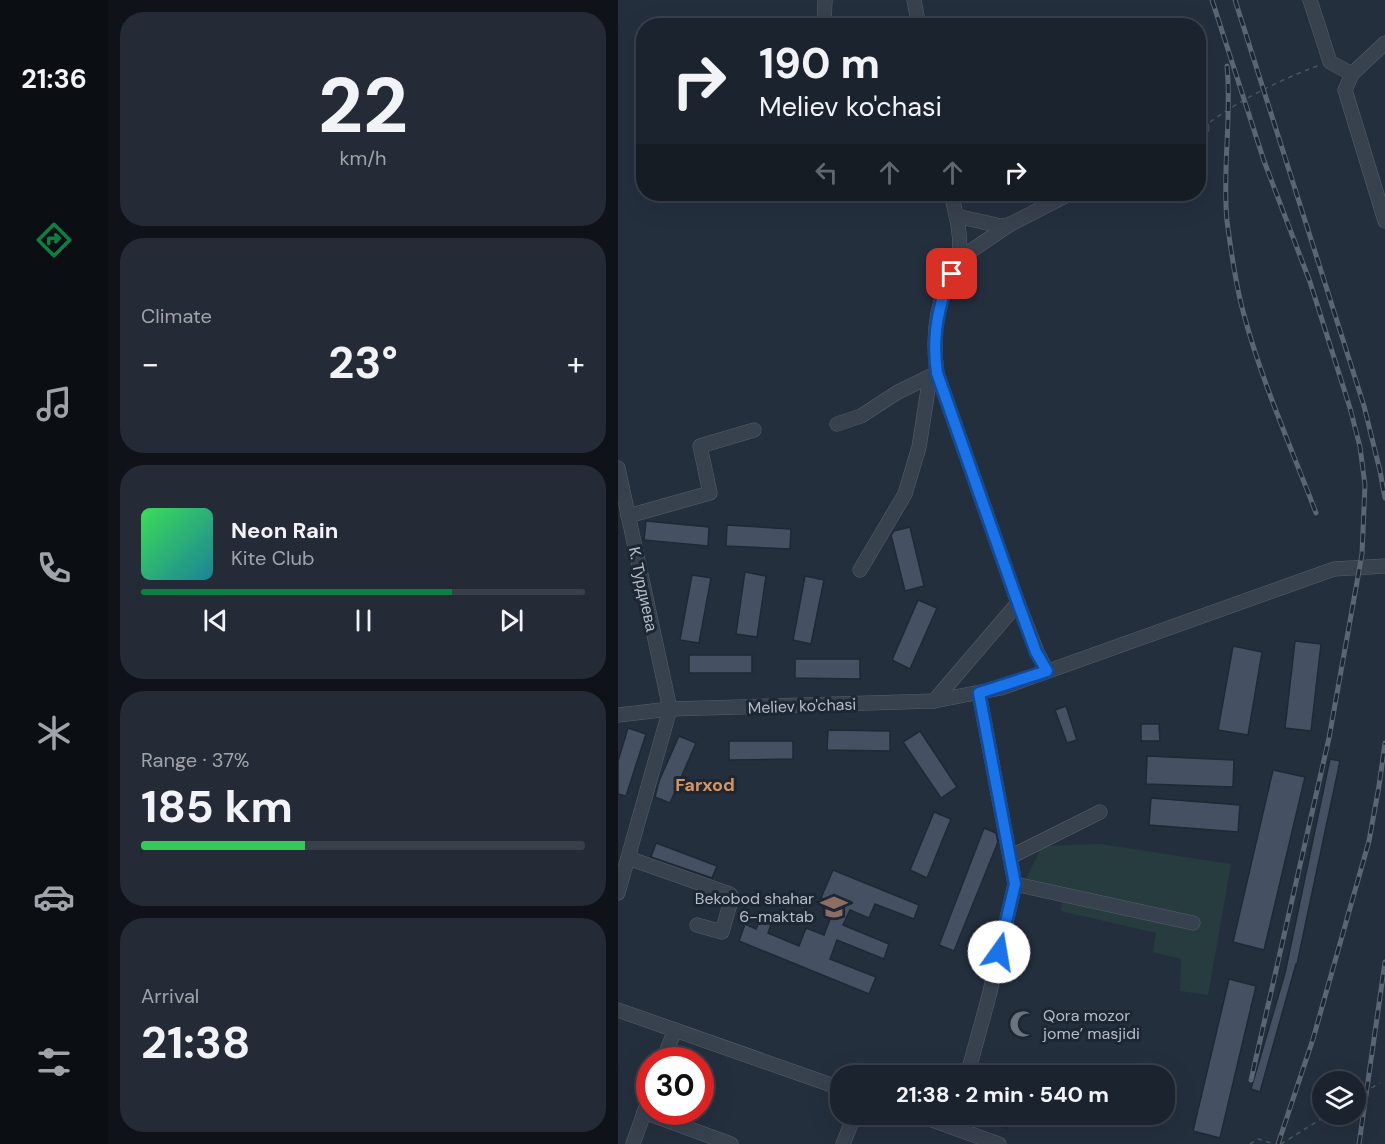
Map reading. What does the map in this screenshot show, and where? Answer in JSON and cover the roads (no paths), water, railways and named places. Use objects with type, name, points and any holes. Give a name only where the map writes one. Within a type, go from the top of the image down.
[{"type":"street","points":[[824,18],[825,0]]},
{"type":"street","points":[[914,0],[917,18]]},
{"type":"street","points":[[1310,0],[1330,62],[1352,74]]},
{"type":"street","points":[[1385,43],[1352,74],[1345,90],[1385,221]]},
{"type":"street","points":[[860,570],[905,494],[919,447],[934,375],[937,314],[945,289],[959,259],[953,201]]},
{"type":"street","points":[[959,259],[1009,225],[1055,201]]},
{"type":"street","points":[[956,216],[1001,226],[1009,225]]},
{"type":"street","points":[[837,424],[861,416],[898,392],[934,375]]},
{"type":"street","points":[[934,375],[1036,652],[1047,671]]},
{"type":"street","points":[[628,516],[710,493],[700,446],[754,430]]},
{"type":"street","name":"К. Турдиева","points":[[618,468],[670,709]]},
{"type":"street","name":"Meliev ko'chasi","points":[[618,715],[670,709],[934,701],[979,693],[1334,569],[1385,566]]},
{"type":"street","points":[[934,701],[1018,603]]},
{"type":"street","points":[[970,1065],[1015,884],[979,693]]},
{"type":"street","points":[[618,892],[670,709]]},
{"type":"street","points":[[1010,857],[1100,812]]},
{"type":"street","points":[[628,858],[730,894],[732,897],[722,932],[697,925]]},
{"type":"street","points":[[1015,884],[1192,923]]},
{"type":"street","points":[[618,1010],[830,1084]]},
{"type":"street","points":[[668,1047],[675,1030]]},
{"type":"street","points":[[633,1144],[640,1125]]},
{"type":"street","points":[[679,1125],[731,1144]]},
{"type":"street","points":[[843,1144],[851,1125]]},
{"type":"street","points":[[962,1125],[999,1144]]},
{"type":"railway","points":[[1212,0],[1264,161],[1310,282],[1350,408],[1360,447],[1365,485],[1362,554],[1329,738],[1251,1080]]},
{"type":"railway","points":[[1235,0],[1364,406],[1385,498]]},
{"type":"railway","points":[[1227,66],[1226,202],[1238,289],[1258,362],[1316,513]]},
{"type":"railway","points":[[1278,1144],[1313,1039],[1369,841],[1385,743]]},
{"type":"railway","points":[[1359,1144],[1385,962]]},
{"type":"place","name":"Bekobod shahar 6-maktab","points":[[834,907]]},
{"type":"place","name":"Qora mozor jome’ masjidi","points":[[1023,1024]]},
{"type":"district","name":"Farxod","points":[[705,785]]}]
